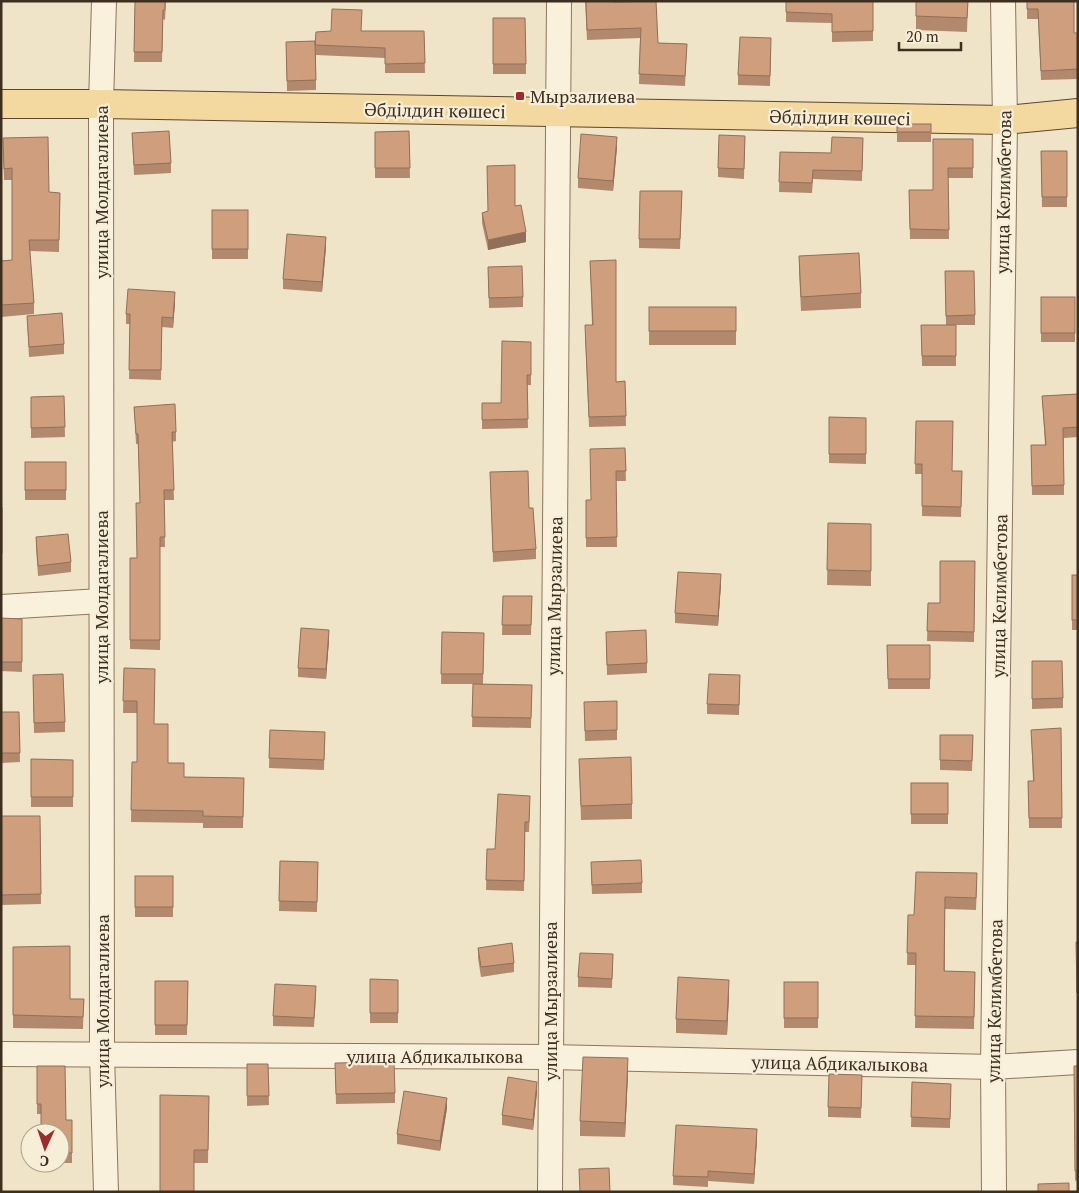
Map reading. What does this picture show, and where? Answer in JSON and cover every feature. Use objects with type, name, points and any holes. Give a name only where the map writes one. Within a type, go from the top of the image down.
[{"type":"main road","name":"Әбділдин көшесі","points":[[1,104],[101,104],[1004,120],[1078,113]]},
{"type":"street","name":"улица Молдагалиева","points":[[104,1],[101,104],[101,600],[102,1054],[106,1192]]},
{"type":"street","name":"улица Мырзалиева","points":[[550,1192],[549,1057],[559,1]]},
{"type":"street","name":"улица Келимбетова","points":[[994,1192],[993,1067],[1004,120],[1003,1]]},
{"type":"street","points":[[1,607],[101,600]]},
{"type":"street","name":"улица Абдикалыкова","points":[[1,1054],[549,1057],[993,1067],[1078,1062]]},
{"type":"building","points":[[135,1],[165,1],[162,52],[134,52]]},
{"type":"building","points":[[586,1],[656,1],[658,43],[687,44],[685,76],[639,74],[641,28],[587,30]]},
{"type":"building","points":[[786,1],[873,1],[873,31],[832,32],[832,14],[786,12]]},
{"type":"building","points":[[916,1],[968,1],[967,18],[916,16]]},
{"type":"building","points":[[1027,1],[1074,1],[1074,33],[1078,33],[1078,69],[1041,71],[1038,9],[1027,9]]},
{"type":"building","points":[[332,9],[362,10],[361,31],[424,31],[425,63],[385,64],[385,48],[315,45],[316,32],[331,31]]},
{"type":"building","points":[[493,18],[525,18],[526,64],[493,64]]},
{"type":"building","points":[[740,37],[771,38],[770,76],[738,75]]},
{"type":"building","points":[[315,41],[316,80],[287,81],[286,42]]},
{"type":"building","points":[[897,124],[931,124],[931,132],[897,132]]},
{"type":"building","points":[[169,131],[171,163],[134,165],[132,133]]},
{"type":"building","points":[[409,131],[410,168],[375,168],[375,132]]},
{"type":"building","points":[[581,134],[617,137],[613,181],[578,178]]},
{"type":"building","points":[[719,135],[745,136],[744,169],[718,168]]},
{"type":"building","points":[[48,137],[49,192],[60,193],[59,240],[29,240],[34,303],[1,305],[1,261],[12,260],[12,168],[4,169],[3,138]]},
{"type":"building","points":[[832,137],[863,138],[862,171],[813,170],[812,183],[779,182],[780,152],[831,153]]},
{"type":"building","points":[[933,139],[973,139],[973,168],[948,168],[949,230],[910,229],[909,190],[933,190]]},
{"type":"building","points":[[1041,151],[1067,151],[1067,197],[1042,197]]},
{"type":"building","points":[[515,165],[515,206],[521,205],[526,232],[488,240],[482,213],[488,211],[487,166]]},
{"type":"building","points":[[640,191],[682,191],[680,239],[639,239]]},
{"type":"building","points":[[212,210],[248,210],[248,249],[212,249]]},
{"type":"building","points":[[287,234],[326,237],[322,282],[283,279]]},
{"type":"building","points":[[859,253],[861,293],[801,297],[799,256]]},
{"type":"building","points":[[616,260],[616,382],[625,381],[626,416],[589,417],[585,325],[593,325],[590,261]]},
{"type":"building","points":[[522,266],[523,297],[489,298],[488,267]]},
{"type":"building","points":[[945,271],[974,271],[975,315],[946,316]]},
{"type":"building","points":[[128,289],[175,292],[173,318],[162,317],[161,370],[129,370],[130,314],[126,314]]},
{"type":"building","points":[[1041,297],[1075,297],[1075,333],[1041,333]]},
{"type":"building","points":[[649,307],[736,307],[736,331],[649,331]]},
{"type":"building","points":[[62,313],[64,344],[29,347],[27,316]]},
{"type":"building","points":[[921,325],[956,325],[956,356],[922,356]]},
{"type":"building","points":[[502,341],[531,342],[531,375],[527,375],[528,419],[482,420],[482,403],[501,403]]},
{"type":"building","points":[[1078,394],[1078,427],[1063,428],[1064,485],[1032,486],[1031,445],[1046,445],[1042,396]]},
{"type":"building","points":[[64,396],[65,427],[31,428],[31,397]]},
{"type":"building","points":[[175,404],[176,432],[172,432],[174,490],[164,490],[165,537],[160,537],[160,640],[130,640],[130,558],[137,558],[136,503],[140,503],[138,434],[136,434],[134,407]]},
{"type":"building","points":[[829,417],[866,418],[866,454],[829,454]]},
{"type":"building","points":[[916,421],[953,421],[952,471],[962,471],[961,507],[922,506],[922,464],[915,464]]},
{"type":"building","points":[[625,448],[626,471],[616,471],[617,537],[586,538],[586,500],[591,500],[590,449]]},
{"type":"building","points":[[25,462],[66,462],[66,490],[25,490]]},
{"type":"building","points":[[528,471],[529,508],[533,508],[536,549],[493,552],[490,472]]},
{"type":"building","points":[[2,508],[2,553],[1,553]]},
{"type":"building","points":[[828,523],[871,524],[871,571],[827,570]]},
{"type":"building","points":[[68,534],[71,562],[38,566],[36,537]]},
{"type":"building","points":[[940,561],[975,561],[974,632],[927,631],[928,603],[940,603]]},
{"type":"building","points":[[678,572],[721,574],[718,616],[675,613]]},
{"type":"building","points":[[1072,575],[1078,575],[1078,620],[1072,620]]},
{"type":"building","points":[[503,596],[532,596],[531,625],[502,625]]},
{"type":"building","points":[[1,618],[22,619],[22,662],[1,662]]},
{"type":"building","points":[[301,628],[329,630],[326,669],[298,668]]},
{"type":"building","points":[[646,630],[647,663],[607,665],[606,632]]},
{"type":"building","points":[[442,632],[484,633],[483,674],[441,674]]},
{"type":"building","points":[[887,645],[930,645],[930,679],[888,679]]},
{"type":"building","points":[[1032,661],[1062,661],[1063,698],[1032,699]]},
{"type":"building","points":[[124,668],[155,669],[154,724],[168,724],[168,763],[184,763],[184,777],[244,778],[243,817],[203,816],[203,811],[131,810],[132,762],[137,762],[137,701],[123,701]]},
{"type":"building","points":[[63,674],[65,722],[34,723],[33,675]]},
{"type":"building","points":[[709,674],[740,675],[739,705],[707,704]]},
{"type":"building","points":[[473,684],[532,685],[531,718],[472,717]]},
{"type":"building","points":[[617,701],[617,730],[585,731],[584,702]]},
{"type":"building","points":[[1,712],[19,712],[20,753],[1,753]]},
{"type":"building","points":[[1061,728],[1062,818],[1029,818],[1028,781],[1034,781],[1031,730]]},
{"type":"building","points":[[270,730],[325,732],[324,760],[269,758]]},
{"type":"building","points":[[940,735],[973,735],[972,761],[940,760]]},
{"type":"building","points":[[631,757],[632,804],[581,806],[579,759]]},
{"type":"building","points":[[31,759],[73,760],[73,797],[31,797]]},
{"type":"building","points":[[911,783],[948,783],[948,814],[911,814]]},
{"type":"building","points":[[498,794],[530,796],[529,822],[525,822],[524,881],[486,880],[487,849],[495,849]]},
{"type":"building","points":[[1,816],[40,816],[41,894],[1,895]]},
{"type":"building","points":[[641,860],[642,883],[592,885],[591,862]]},
{"type":"building","points":[[280,861],[318,862],[317,902],[279,901]]},
{"type":"building","points":[[916,872],[977,873],[976,898],[945,897],[944,971],[975,972],[974,1017],[915,1016],[916,953],[907,953],[908,915],[914,915]]},
{"type":"building","points":[[135,876],[173,876],[173,907],[135,907]]},
{"type":"building","points":[[1076,942],[1078,942],[1077,993]]},
{"type":"building","points":[[512,943],[514,963],[481,967],[478,948]]},
{"type":"building","points":[[70,946],[70,999],[84,999],[83,1017],[13,1015],[13,947]]},
{"type":"building","points":[[580,953],[613,954],[612,979],[578,977]]},
{"type":"building","points":[[678,977],[729,980],[727,1021],[676,1019]]},
{"type":"building","points":[[370,979],[398,980],[398,1013],[370,1013]]},
{"type":"building","points":[[155,981],[188,981],[187,1025],[155,1025]]},
{"type":"building","points":[[784,982],[818,982],[818,1018],[784,1018]]},
{"type":"building","points":[[275,984],[316,986],[314,1018],[273,1016]]},
{"type":"building","points":[[583,1057],[628,1058],[625,1123],[580,1121]]},
{"type":"building","points":[[394,1062],[395,1093],[336,1094],[335,1063]]},
{"type":"building","points":[[247,1064],[268,1064],[269,1096],[247,1096]]},
{"type":"building","points":[[37,1066],[65,1066],[66,1120],[72,1120],[72,1153],[70,1153],[70,1123],[41,1123],[41,1104],[37,1104]]},
{"type":"building","points":[[1074,1066],[1078,1066],[1078,1171],[1075,1171]]},
{"type":"building","points":[[829,1074],[862,1075],[861,1108],[828,1107]]},
{"type":"building","points":[[508,1077],[537,1082],[533,1120],[502,1115]]},
{"type":"building","points":[[912,1082],[951,1084],[950,1119],[911,1117]]},
{"type":"building","points":[[404,1091],[447,1098],[440,1141],[397,1134]]},
{"type":"building","points":[[160,1095],[209,1096],[208,1150],[194,1150],[194,1192],[160,1192]]},
{"type":"building","points":[[676,1125],[757,1129],[754,1174],[708,1171],[708,1177],[673,1176]]},
{"type":"building","points":[[609,1168],[610,1192],[580,1192],[579,1169]]},
{"type":"building","points":[[1069,1183],[1069,1192],[1038,1192],[1038,1184]]},
{"type":"place","name":"Мырзалиева","points":[[520,96]]}]
